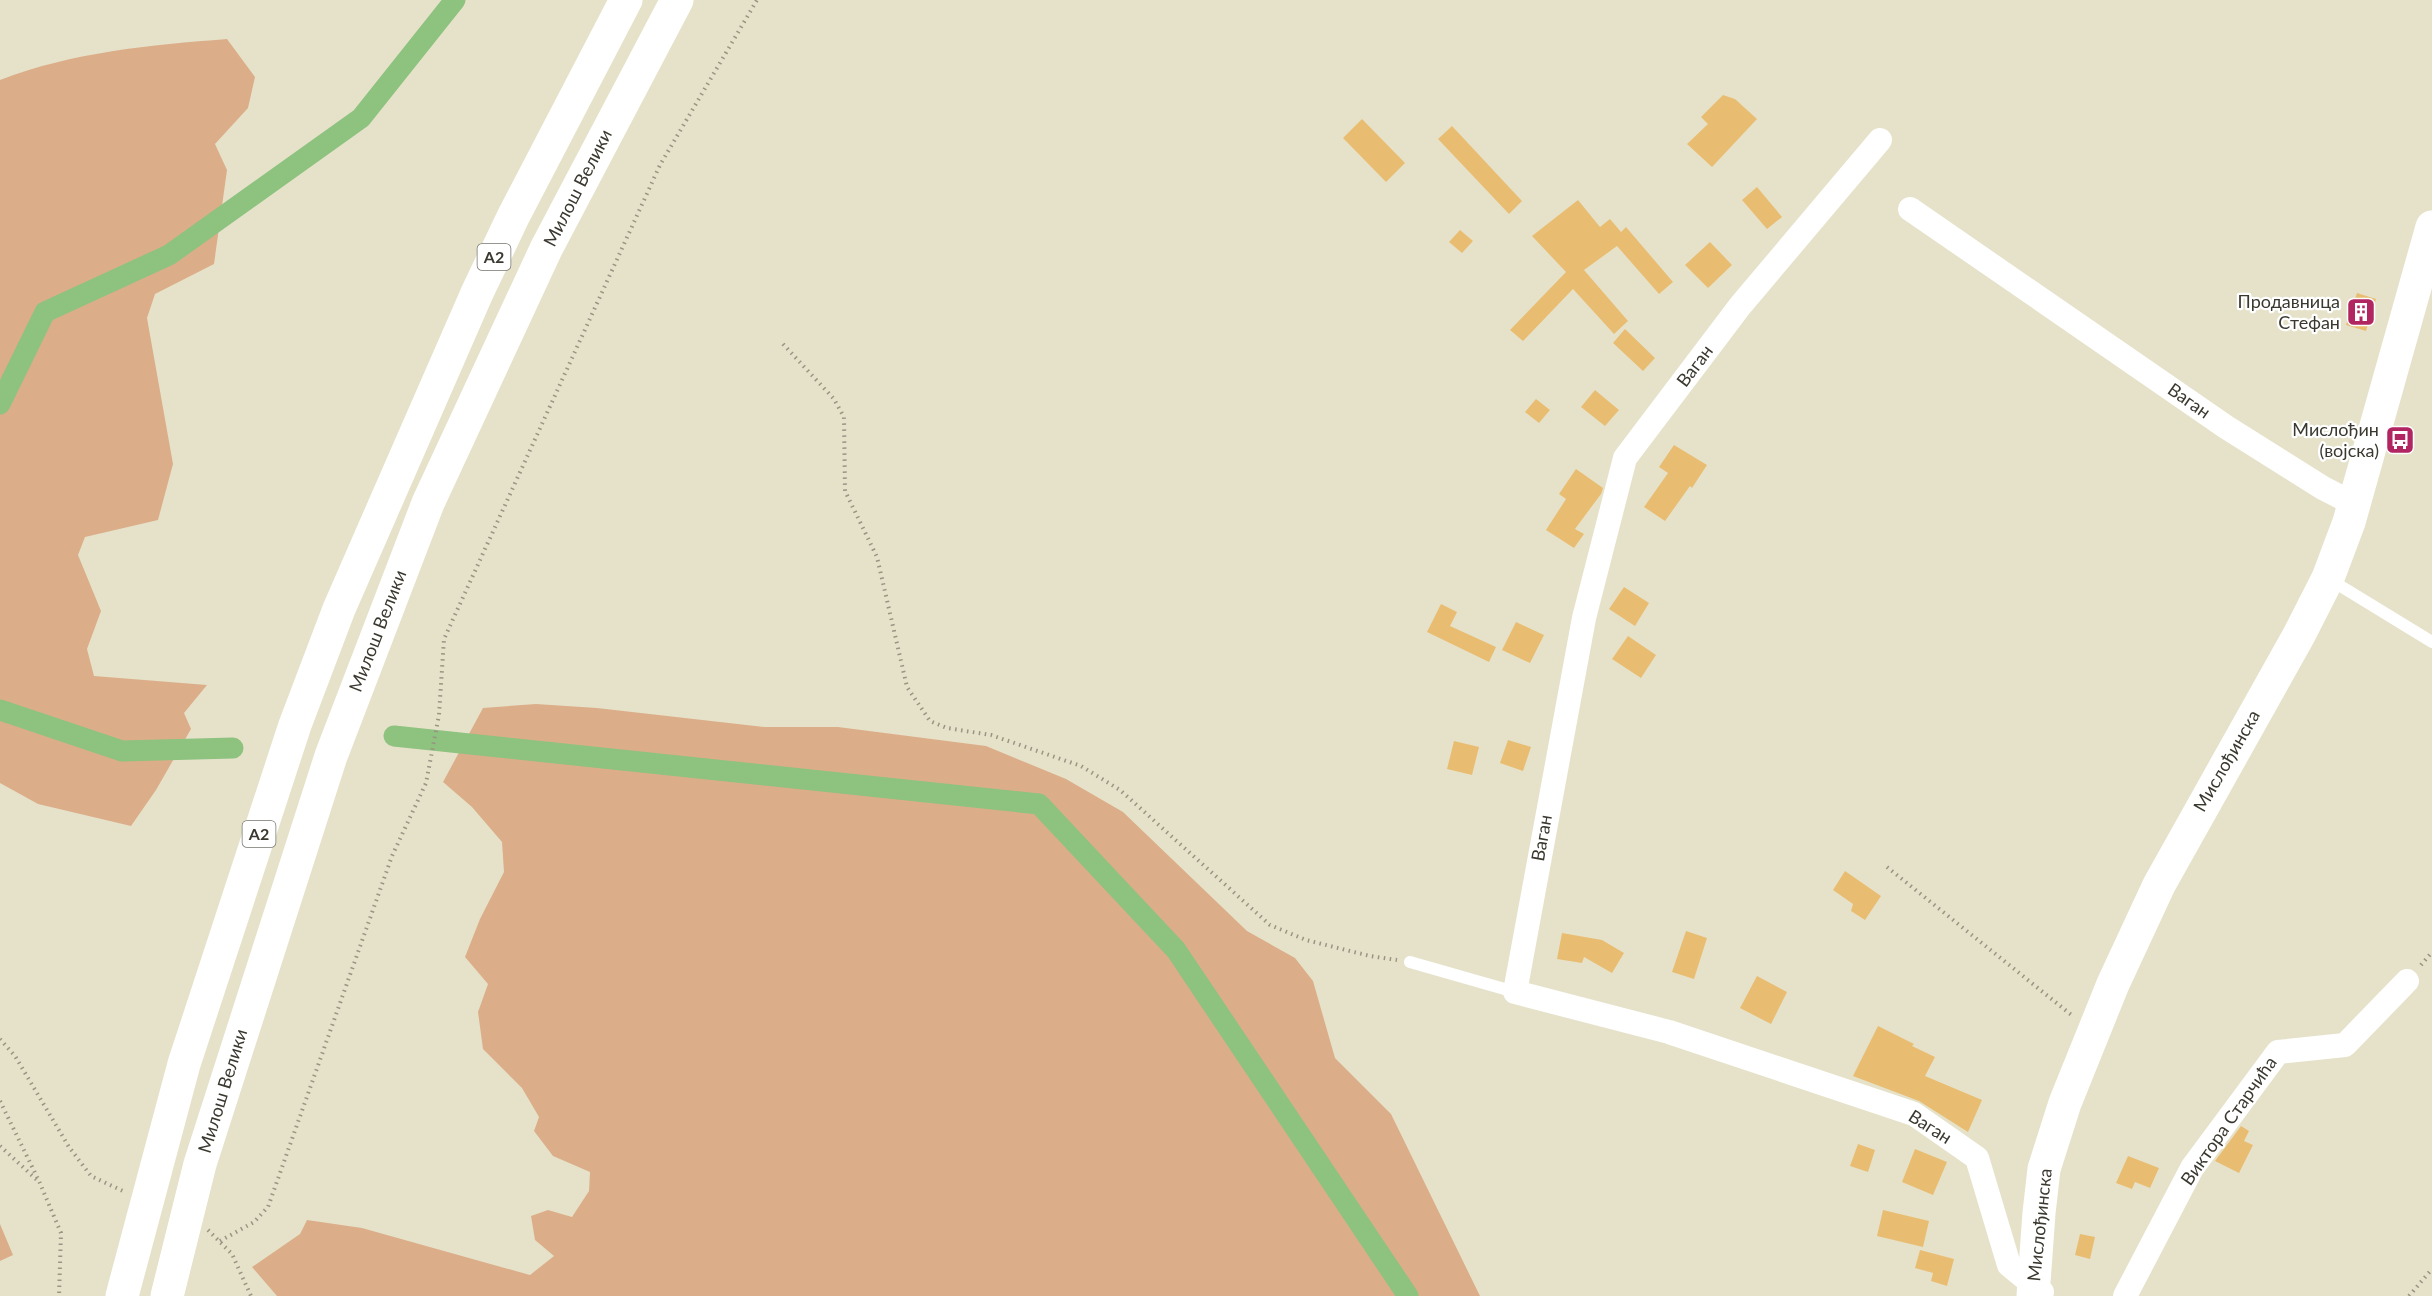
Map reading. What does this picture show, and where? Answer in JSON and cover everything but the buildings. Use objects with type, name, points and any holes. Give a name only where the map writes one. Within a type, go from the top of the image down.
[{"type":"main road","name":"A2","points":[[122,1296],[184,1064],[295,725],[339,609],[481,284],[545,154],[626,0]]},
{"type":"main road","name":"Милош Велики","points":[[167,1296],[200,1164],[331,756],[428,503],[546,249],[677,0]]},
{"type":"main road","name":"Мислођинска","points":[[2039,1293],[2038,1213],[2044,1169],[2065,1103],[2117,974],[2159,885],[2299,635],[2328,578],[2354,504],[2432,227]]},
{"type":"street","name":"Ваган","points":[[1880,140],[1740,306],[1626,458],[1584,618],[1515,992],[1669,1032],[1914,1114],[1977,1158],[2009,1266],[2039,1293]]},
{"type":"street","name":"Ваган","points":[[1910,209],[2226,427],[2323,488],[2354,504]]},
{"type":"street","name":"Виктора Старчића","points":[[2125,1296],[2192,1168],[2278,1052],[2345,1045],[2407,981]]},
{"type":"lane","points":[[2328,578],[2432,642]]},
{"type":"lane","points":[[1410,962],[1515,992]]},
{"type":"path","points":[[220,1240],[254,1222],[268,1207],[392,856],[426,783],[439,715],[444,639],[660,165],[757,0]]},
{"type":"path","points":[[783,344],[834,399],[844,417],[845,491],[877,557],[907,687],[930,721],[947,728],[990,735],[1081,766],[1120,790],[1270,925],[1306,940],[1370,956],[1410,962]]},
{"type":"path","points":[[1887,867],[2093,1032]]},
{"type":"path","points":[[0,1039],[15,1056],[69,1147],[91,1176],[132,1195]]},
{"type":"path","points":[[0,1101],[39,1181],[61,1233],[59,1296]]},
{"type":"path","points":[[0,1146],[39,1181]]},
{"type":"path","points":[[202,1227],[212,1232],[232,1254],[251,1296]]},
{"type":"path","points":[[2409,1296],[2432,1269]]},
{"type":"shaded area","points":[[227,39],[255,77],[248,108],[215,144],[227,170],[214,264],[155,294],[147,318],[173,464],[158,520],[85,537],[78,555],[101,611],[87,649],[94,676],[207,685],[184,713],[191,729],[156,790],[131,826],[38,804],[0,783],[0,80],[27,70],[83,56],[141,47]]},
{"type":"shaded area","points":[[536,704],[597,708],[765,727],[838,727],[986,746],[1066,779],[1123,812],[1247,931],[1295,958],[1313,981],[1335,1058],[1391,1114],[1480,1296],[277,1296],[252,1267],[300,1234],[307,1220],[362,1228],[530,1275],[554,1256],[535,1240],[531,1216],[548,1210],[572,1217],[589,1191],[590,1172],[553,1156],[534,1131],[539,1117],[522,1088],[483,1049],[478,1012],[488,984],[465,957],[480,919],[504,872],[502,842],[472,807],[443,782],[483,708]]},
{"type":"shaded area","points":[[0,1224],[13,1255],[0,1261]]},
{"type":"waterway","points":[[0,404],[45,312],[169,255],[361,118],[455,0]]},
{"type":"waterway","points":[[0,710],[122,751],[233,748]]},
{"type":"waterway","points":[[394,736],[1039,804],[1176,950],[1408,1296]]},
{"type":"place","name":"Продавница Стефан","points":[[2361,312]]},
{"type":"place","name":"Мислођин (војска)","points":[[2400,440]]}]
